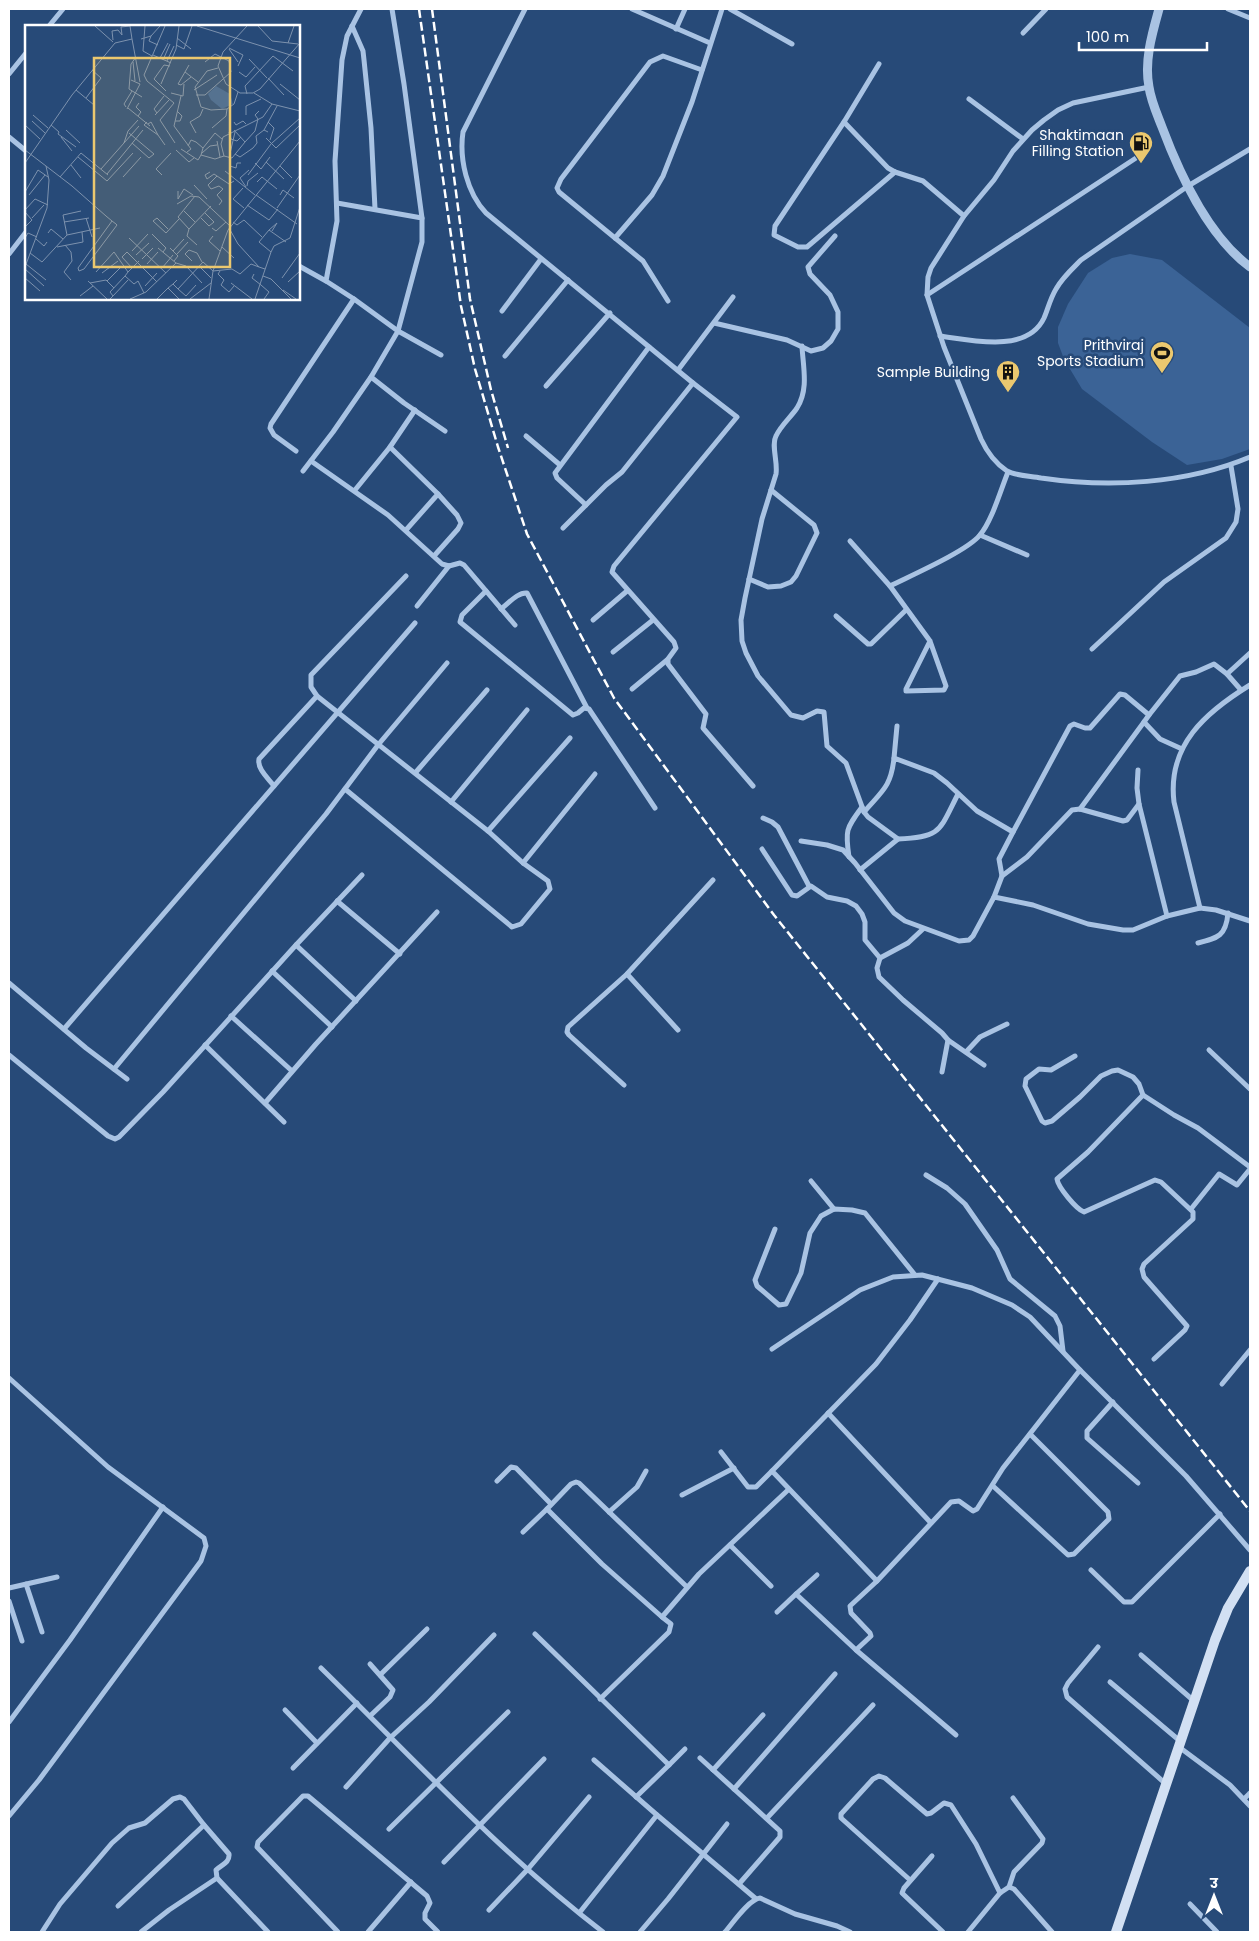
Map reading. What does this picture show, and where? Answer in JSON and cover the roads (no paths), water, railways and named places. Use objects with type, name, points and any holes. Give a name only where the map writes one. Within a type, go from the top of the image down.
[{"type":"main road","points":[[1116,1932],[1221,1624],[1228,1608],[1250,1571]]},
{"type":"street","points":[[49,25],[63,9]]},
{"type":"street","points":[[326,281],[337,221],[335,162],[342,60],[347,36],[362,9]]},
{"type":"street","points":[[303,471],[371,377],[398,331],[422,242],[422,218],[392,9]]},
{"type":"street","points":[[525,9],[463,132],[462,154],[473,195],[478,204],[541,259],[610,313],[693,383],[737,416],[612,569],[613,575],[676,645],[675,650],[668,659],[632,689]]},
{"type":"street","points":[[632,9],[640,10],[676,29],[710,43]]},
{"type":"street","points":[[676,29],[685,9]]},
{"type":"street","points":[[615,238],[658,186],[684,123],[722,9]]},
{"type":"street","points":[[730,9],[792,44]]},
{"type":"street","points":[[1023,33],[1046,9]]},
{"type":"street","points":[[1159,9],[1147,69],[1153,104],[1188,186],[1224,241],[1250,267]]},
{"type":"street","points":[[1228,9],[1250,18]]},
{"type":"street","points":[[352,26],[363,51],[371,128],[375,210]]},
{"type":"street","points":[[9,74],[25,54]]},
{"type":"street","points":[[668,301],[648,267],[559,192],[558,184],[650,62],[663,56],[702,70]]},
{"type":"street","points":[[879,64],[844,122],[775,226],[774,234],[798,247],[807,247],[895,172]]},
{"type":"street","points":[[1149,87],[1073,103],[1058,110],[1044,120],[1023,139],[994,180],[964,216],[931,268],[928,277],[927,295],[940,336],[984,445],[995,461],[1008,472],[1054,480],[1098,483],[1132,482],[1163,479],[1231,466],[1250,457]]},
{"type":"street","points":[[969,99],[1023,139]]},
{"type":"street","points":[[844,122],[888,168],[923,181],[964,216]]},
{"type":"street","points":[[9,137],[25,150]]},
{"type":"street","points":[[940,336],[991,342],[1026,336],[1043,320],[1055,290],[1081,260],[1188,186],[1250,149]]},
{"type":"street","points":[[927,295],[1136,158]]},
{"type":"street","points":[[337,203],[422,218]]},
{"type":"street","points":[[9,254],[25,233]]},
{"type":"street","points":[[714,322],[788,340],[815,351],[823,348],[831,341],[838,329],[838,312],[830,294],[810,274],[808,267],[835,236]]},
{"type":"street","points":[[502,311],[541,259]]},
{"type":"street","points":[[300,267],[354,299],[398,331],[441,355]]},
{"type":"street","points":[[505,356],[568,280]]},
{"type":"street","points":[[678,370],[733,297]]},
{"type":"street","points":[[296,451],[274,435],[270,428],[354,299]]},
{"type":"street","points":[[546,386],[610,313]]},
{"type":"street","points":[[802,346],[803,393],[797,408],[776,436],[774,443],[778,466],[762,519],[745,598],[741,632],[751,665],[764,686],[791,715],[803,718],[817,711],[824,712],[826,742],[829,749],[842,757],[846,763],[863,809],[868,817],[898,839]]},
{"type":"street","points":[[586,505],[557,478],[555,472],[649,347]]},
{"type":"street","points":[[371,377],[445,431]]},
{"type":"street","points":[[563,528],[622,472],[693,383]]},
{"type":"street","points":[[355,490],[390,447],[415,410]]},
{"type":"street","points":[[526,436],[560,465]]},
{"type":"street","points":[[390,447],[438,494],[457,515],[461,523],[434,556]]},
{"type":"street","points":[[311,461],[355,490],[388,515],[442,564],[448,566],[460,563],[464,565],[515,625]]},
{"type":"street","points":[[1092,649],[1164,582],[1226,538],[1236,522],[1238,509],[1231,466]]},
{"type":"street","points":[[890,586],[964,548],[980,535],[986,526],[1008,472]]},
{"type":"street","points":[[749,579],[768,587],[781,586],[791,582],[796,576],[817,532],[814,526],[771,490]]},
{"type":"street","points":[[406,530],[438,494]]},
{"type":"street","points":[[980,535],[1027,556]]},
{"type":"street","points":[[850,541],[890,586],[930,641],[946,688],[944,690],[906,692],[930,641]]},
{"type":"street","points":[[417,606],[448,566]]},
{"type":"street","points":[[345,789],[512,928],[520,924],[550,889],[548,881],[523,863],[488,831],[416,772],[337,713],[317,696],[311,687],[310,681],[314,671],[406,576]]},
{"type":"street","points":[[486,591],[462,615],[460,622],[573,715],[587,708]]},
{"type":"street","points":[[593,620],[627,591]]},
{"type":"street","points":[[501,609],[519,594],[527,593],[587,708],[655,808]]},
{"type":"street","points":[[836,616],[868,644],[872,644],[906,610]]},
{"type":"street","points":[[613,652],[653,620]]},
{"type":"street","points":[[64,1029],[415,623]]},
{"type":"street","points":[[1227,674],[1250,653]]},
{"type":"street","points":[[668,659],[668,664],[706,714],[703,728],[753,786]]},
{"type":"street","points":[[114,1069],[345,789],[378,745],[448,663]]},
{"type":"street","points":[[1080,809],[1180,676],[1196,672],[1214,664],[1227,674],[1241,690]]},
{"type":"street","points":[[1200,908],[1174,802],[1173,780],[1182,749],[1195,728],[1241,690],[1250,685]]},
{"type":"street","points":[[416,772],[487,690]]},
{"type":"street","points":[[801,841],[843,850],[899,917],[923,929],[959,941],[969,940],[994,897],[1002,876],[999,859],[1072,724],[1090,728],[1117,697],[1123,694],[1149,715]]},
{"type":"street","points":[[274,786],[260,768],[259,759],[317,696]]},
{"type":"street","points":[[451,802],[527,710]]},
{"type":"street","points":[[1144,722],[1160,739],[1182,749]]},
{"type":"street","points":[[850,857],[846,839],[847,828],[889,783],[893,773],[897,726]]},
{"type":"street","points":[[488,831],[570,738]]},
{"type":"street","points":[[894,758],[934,773],[977,811],[1013,832]]},
{"type":"street","points":[[1138,770],[1137,788],[1139,804],[1166,916]]},
{"type":"street","points":[[523,863],[595,774]]},
{"type":"street","points":[[860,870],[898,839],[920,838],[934,833],[944,822],[958,794]]},
{"type":"street","points":[[1002,876],[1027,857],[1069,812],[1080,809],[1123,821],[1127,820],[1139,804]]},
{"type":"street","points":[[763,818],[778,827],[809,886],[826,897],[847,901],[856,906],[865,922],[865,940],[880,958]]},
{"type":"street","points":[[762,849],[792,895],[797,896],[809,886]]},
{"type":"street","points":[[9,1056],[108,1136],[115,1139],[122,1135],[156,1099],[362,875]]},
{"type":"street","points":[[624,1085],[567,1032],[568,1027],[627,974],[713,880]]},
{"type":"street","points":[[994,897],[1032,905],[1088,924],[1113,929],[1134,930],[1166,916],[1200,908],[1250,919]]},
{"type":"street","points":[[337,902],[400,954]]},
{"type":"street","points":[[265,1103],[437,912]]},
{"type":"street","points":[[1198,943],[1214,939],[1222,933],[1227,924],[1228,913]]},
{"type":"street","points":[[923,929],[908,943],[880,958],[877,968],[879,977],[948,1040],[984,1065]]},
{"type":"street","points":[[296,945],[356,1001]]},
{"type":"street","points":[[272,971],[332,1027]]},
{"type":"street","points":[[627,974],[678,1030]]},
{"type":"street","points":[[9,983],[127,1079]]},
{"type":"street","points":[[231,1016],[292,1071]]},
{"type":"street","points":[[966,1052],[980,1037],[1007,1024]]},
{"type":"street","points":[[942,1072],[948,1040]]},
{"type":"street","points":[[205,1045],[284,1122]]},
{"type":"street","points":[[1209,1050],[1250,1089]]},
{"type":"street","points":[[1075,1056],[1052,1070],[1039,1069],[1026,1079],[1026,1086],[1042,1121],[1045,1123],[1052,1121],[1080,1098],[1101,1076],[1118,1070],[1133,1077],[1139,1084],[1143,1095],[1198,1128],[1250,1168],[1237,1185],[1219,1174],[1191,1209]]},
{"type":"street","points":[[1143,1095],[1088,1152],[1059,1176],[1057,1181],[1078,1209],[1084,1212],[1155,1180],[1160,1182],[1191,1209],[1194,1215],[1192,1219],[1144,1264],[1142,1269],[1144,1277],[1187,1326],[1154,1359]]},
{"type":"street","points":[[926,1175],[947,1188],[965,1204],[997,1250],[1006,1275],[1055,1316],[1060,1326],[1063,1352]]},
{"type":"street","points":[[810,1181],[834,1209]]},
{"type":"street","points":[[775,1230],[754,1280],[757,1286],[782,1306],[787,1302],[801,1273],[807,1239],[812,1227],[821,1216],[834,1209],[852,1210],[866,1214],[915,1275]]},
{"type":"street","points":[[772,1350],[870,1284],[893,1277],[915,1275],[972,1288],[1030,1317],[1186,1476],[1250,1550]]},
{"type":"street","points":[[721,1452],[748,1487],[753,1488],[759,1485],[876,1364],[910,1320],[938,1279]]},
{"type":"street","points":[[1222,1384],[1250,1350]]},
{"type":"street","points":[[856,1650],[871,1636],[851,1613],[850,1606],[877,1581],[951,1502],[959,1502],[970,1510],[976,1510],[999,1474],[1080,1370]]},
{"type":"street","points":[[9,1378],[108,1467],[204,1538],[206,1546],[201,1561],[39,1780],[9,1816]]},
{"type":"street","points":[[1114,1402],[1086,1435],[1138,1483]]},
{"type":"street","points":[[828,1413],[931,1523]]},
{"type":"street","points":[[993,1486],[1068,1555],[1074,1554],[1109,1519],[1108,1512],[1030,1434]]},
{"type":"street","points":[[497,1481],[511,1467],[516,1468],[551,1504]]},
{"type":"street","points":[[682,1495],[734,1468]]},
{"type":"street","points":[[772,1471],[788,1490],[877,1581]]},
{"type":"street","points":[[609,1512],[637,1487],[646,1472]]},
{"type":"street","points":[[524,1532],[571,1484],[576,1482],[687,1586]]},
{"type":"street","points":[[662,1617],[687,1586],[788,1490]]},
{"type":"street","points":[[9,1722],[70,1640],[163,1507]]},
{"type":"street","points":[[546,1509],[602,1564],[671,1624],[669,1632],[600,1699]]},
{"type":"street","points":[[1091,1570],[1124,1602],[1132,1602],[1220,1514]]},
{"type":"street","points":[[730,1545],[771,1586]]},
{"type":"street","points":[[777,1612],[817,1575]]},
{"type":"street","points":[[9,1588],[57,1578]]},
{"type":"street","points":[[26,1584],[42,1632]]},
{"type":"street","points":[[796,1594],[856,1650],[956,1735]]},
{"type":"street","points":[[9,1601],[22,1641]]},
{"type":"street","points":[[380,1675],[427,1628]]},
{"type":"street","points":[[535,1634],[669,1765]]},
{"type":"street","points":[[346,1787],[390,1738],[429,1702],[494,1635]]},
{"type":"street","points":[[1098,1647],[1068,1683],[1065,1688],[1067,1697],[1167,1784]]},
{"type":"street","points":[[1142,1655],[1194,1701]]},
{"type":"street","points":[[370,1664],[391,1686],[393,1694],[370,1716]]},
{"type":"street","points":[[321,1668],[436,1783],[528,1869],[604,1932]]},
{"type":"street","points":[[734,1789],[835,1674]]},
{"type":"street","points":[[1110,1682],[1230,1785],[1250,1806]]},
{"type":"street","points":[[293,1768],[357,1703]]},
{"type":"street","points":[[767,1818],[873,1705]]},
{"type":"street","points":[[285,1710],[317,1743]]},
{"type":"street","points":[[389,1829],[508,1712]]},
{"type":"street","points":[[713,1770],[763,1715]]},
{"type":"street","points":[[636,1797],[685,1749]]},
{"type":"street","points":[[700,1758],[780,1832],[780,1837],[739,1884]]},
{"type":"street","points":[[444,1862],[544,1759]]},
{"type":"street","points":[[594,1760],[755,1898],[763,1899],[795,1914],[837,1926],[850,1932]]},
{"type":"street","points":[[910,1880],[841,1818],[842,1814],[873,1779],[879,1776],[885,1778],[927,1814],[931,1814],[944,1803],[951,1805],[976,1844],[1000,1893]]},
{"type":"street","points":[[1244,1799],[1250,1793]]},
{"type":"street","points":[[338,1932],[257,1847],[258,1842],[303,1796],[308,1796],[429,1898],[430,1903],[425,1913],[426,1919],[438,1932]]},
{"type":"street","points":[[42,1932],[60,1904],[112,1843],[129,1828],[145,1823],[173,1800],[180,1797],[184,1799],[229,1854],[226,1862],[216,1870],[217,1878],[268,1932]]},
{"type":"street","points":[[489,1910],[528,1869],[588,1797]]},
{"type":"street","points":[[970,1932],[1000,1893],[1009,1887],[1014,1872],[1042,1843],[1043,1839],[1013,1798]]},
{"type":"street","points":[[580,1912],[657,1815]]},
{"type":"street","points":[[640,1932],[727,1824]]},
{"type":"street","points":[[118,1906],[204,1825]]},
{"type":"street","points":[[932,1856],[902,1891],[904,1896],[943,1932]]},
{"type":"street","points":[[141,1932],[169,1910],[217,1878]]},
{"type":"street","points":[[368,1932],[411,1882]]},
{"type":"street","points":[[1009,1887],[1014,1889],[1052,1932]]},
{"type":"street","points":[[725,1932],[755,1898]]},
{"type":"street","points":[[1190,1904],[1217,1932]]},
{"type":"railway","points":[[419,9],[461,306],[475,369],[498,447],[527,534],[614,698],[774,915],[1250,1511]]},
{"type":"railway","points":[[432,9],[470,299],[491,390],[508,448]]},
{"type":"place","name":"Shaktimaan Filling Station","points":[[1141,164]]},
{"type":"place","name":"Prithviraj Sports Stadium","points":[[1162,374]]},
{"type":"place","name":"Sample Building","points":[[1008,393]]}]
